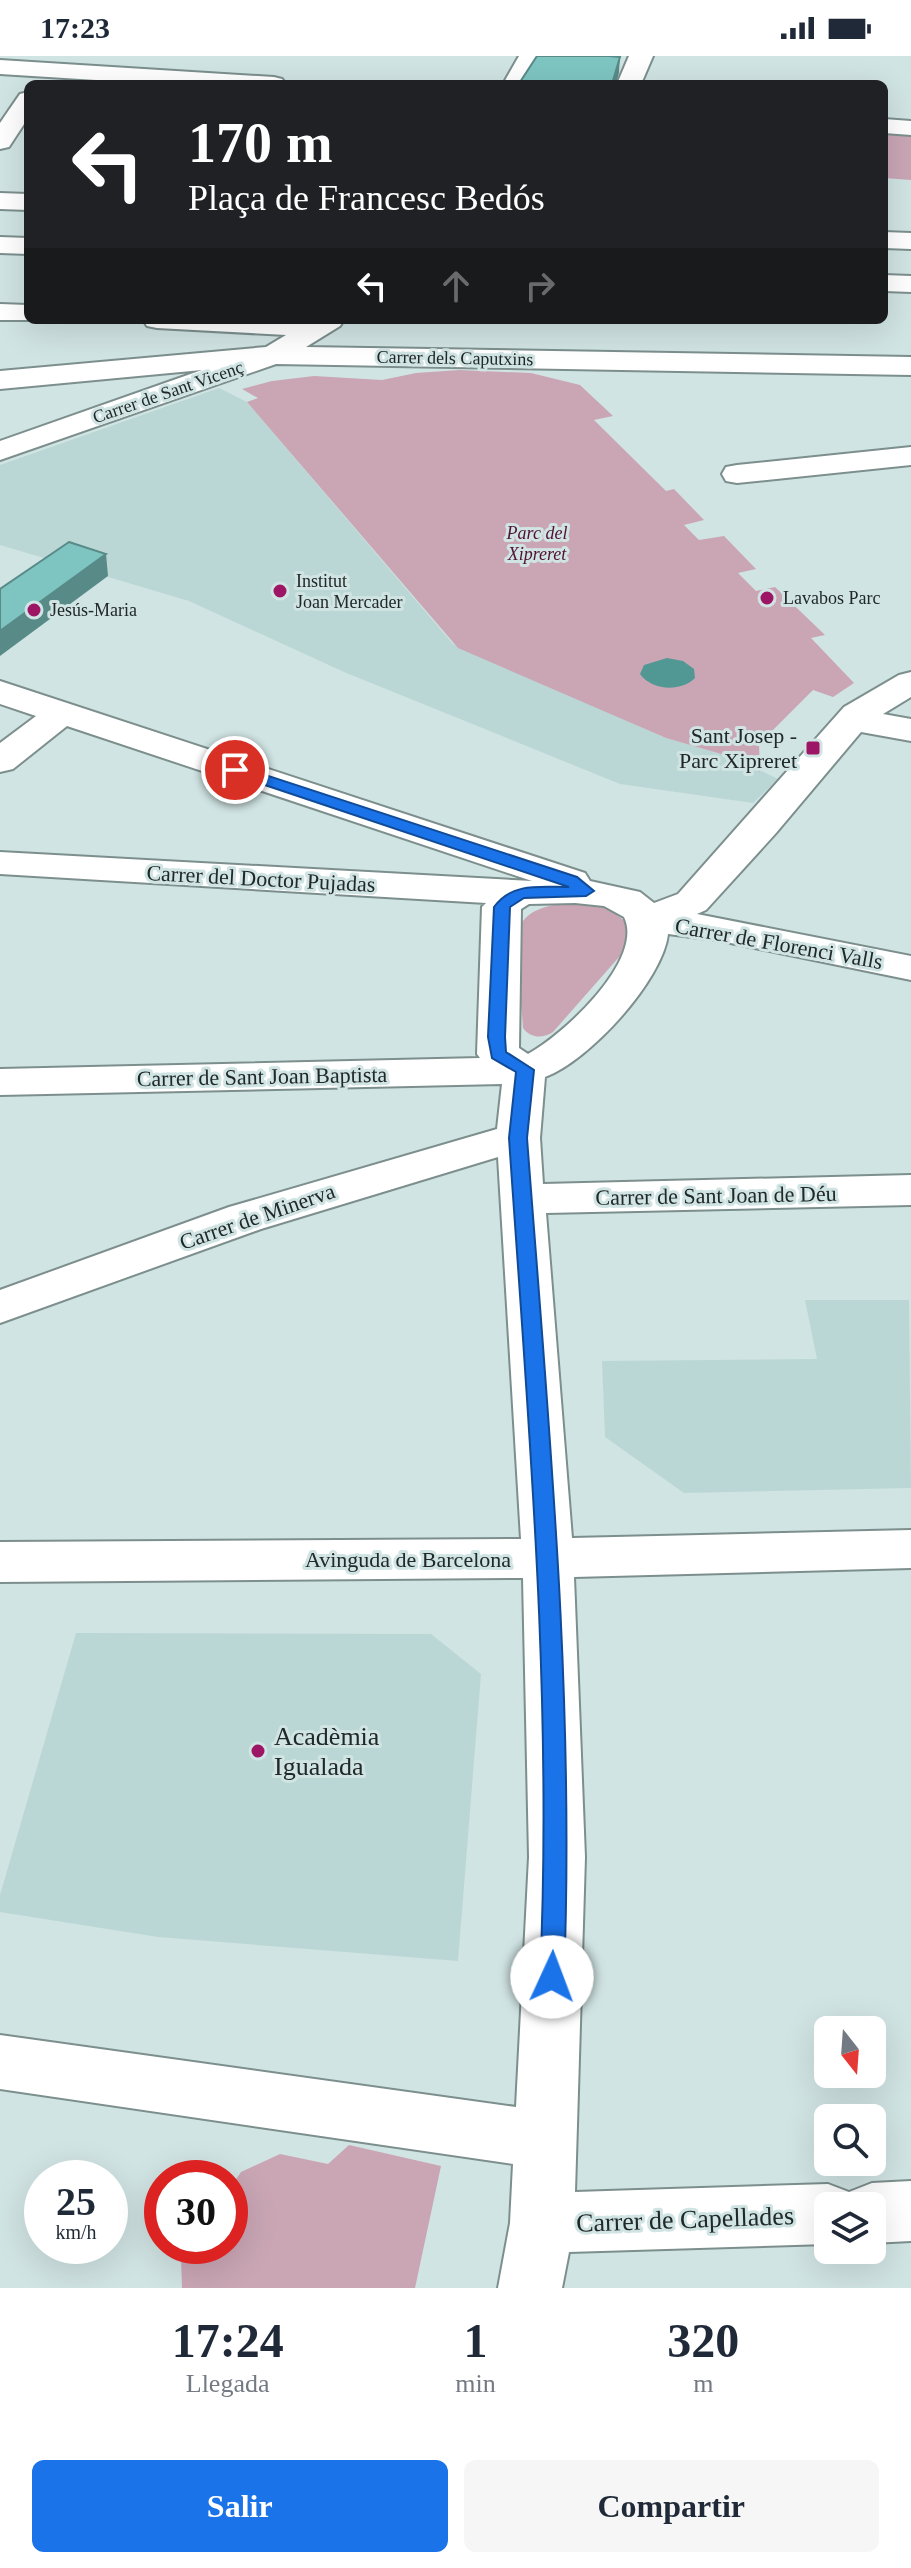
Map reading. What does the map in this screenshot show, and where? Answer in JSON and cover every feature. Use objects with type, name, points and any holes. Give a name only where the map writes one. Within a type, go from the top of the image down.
[{"type":"street","points":[[517,80],[531,56]]},
{"type":"street","points":[[631,80],[641,56]]},
{"type":"street","points":[[0,67],[265,79]]},
{"type":"street","points":[[0,142],[24,105]]},
{"type":"street","points":[[888,126],[911,128]]},
{"type":"street","points":[[0,201],[24,202]]},
{"type":"street","points":[[888,240],[911,241]]},
{"type":"street","points":[[0,245],[24,246]]},
{"type":"street","points":[[888,283],[911,284]]},
{"type":"street","points":[[0,312],[24,313]]},
{"type":"street","name":"Carrer de Sant Vicenç","points":[[0,451],[273,355],[324,324]]},
{"type":"street","name":"Carrer dels Caputxins","points":[[0,380],[273,355],[911,366]]},
{"type":"street","points":[[737,474],[911,456]]},
{"type":"street","points":[[647,920],[692,902],[853,720],[911,682]]},
{"type":"street","points":[[0,692],[571,881],[586,891],[611,893],[628,901],[647,920],[649,936],[643,960],[606,1007],[567,1048],[539,1066],[525,1070],[498,1054],[497,1037],[502,907],[509,898],[521,893]]},
{"type":"street","points":[[0,761],[63,712]]},
{"type":"street","points":[[853,720],[911,730]]},
{"type":"street","name":"Carrer del Doctor Pujadas","points":[[0,863],[521,893],[586,891]]},
{"type":"street","name":"Carrer de Florenci Valls","points":[[647,920],[716,928],[911,968]]},
{"type":"street","points":[[525,1070],[518,1138],[548,1558],[557,1857],[542,2223],[530,2288]]},
{"type":"street","name":"Carrer de Sant Joan Baptista","points":[[0,1082],[525,1070]]},
{"type":"street","name":"Carrer de Minerva","points":[[0,1307],[67,1286],[203,1232],[394,1170],[518,1138]]},
{"type":"street","name":"Carrer de Sant Joan de Déu","points":[[521,1199],[911,1190]]},
{"type":"street","name":"Avinguda de Barcelona","points":[[0,1562],[548,1558],[911,1549]]},
{"type":"street","points":[[0,2062],[545,2140]]},
{"type":"street","points":[[886,2212],[911,2211]]},
{"type":"street","name":"Carrer de Capellades","points":[[542,2223],[814,2214]]},
{"type":"shaded area","name":"Institut Joan Mercader","points":[[219,388],[247,402],[453,644],[666,738],[735,758],[778,779],[753,803],[620,784],[344,672],[189,601],[0,545],[0,465]]},
{"type":"shaded area","points":[[805,1300],[909,1300],[911,1488],[684,1493],[605,1437],[602,1361],[817,1359]]},
{"type":"shaded area","name":"Acadèmia Igualada","points":[[76,1633],[431,1634],[481,1674],[458,1961],[158,1937],[0,1912],[0,1895]]},
{"type":"green space","points":[[888,132],[911,134],[911,180],[888,178]]},
{"type":"green space","name":"Parc del Xipreret","points":[[459,370],[531,373],[580,385],[613,416],[594,420],[666,491],[674,489],[704,520],[684,525],[699,540],[724,536],[756,569],[738,573],[756,591],[775,587],[825,635],[811,638],[854,683],[833,697],[813,690],[759,744],[760,772],[735,758],[666,738],[458,648],[247,402],[258,398],[242,389],[272,381],[314,376],[382,380],[416,373]]},
{"type":"green space","points":[[569,902],[594,905],[616,914],[628,926],[627,948],[553,1032],[533,1036],[523,1028],[518,956],[520,929],[523,921],[533,913],[544,907]]},
{"type":"green space","points":[[349,2145],[441,2166],[415,2288],[182,2288],[181,2264],[248,2264],[248,2169],[280,2154],[328,2164]]},
{"type":"water","points":[[667,658],[683,661],[694,669],[695,678],[682,686],[667,688],[652,684],[640,674],[644,665]]},
{"type":"building","points":[[537,56],[620,57],[613,80],[521,80]]},
{"type":"building","points":[[69,542],[106,554],[0,631],[0,589]]},
{"type":"place","name":"Institut Joan Mercader","points":[[280,591]]},
{"type":"place","name":"Lavabos Parc","points":[[767,598]]},
{"type":"place","name":"Jesús-Maria","points":[[34,610]]},
{"type":"place","name":"Sant Josep - Parc Xipreret","points":[[813,748]]},
{"type":"place","name":"Acadèmia Igualada","points":[[258,1751]]},
{"type":"route","points":[[235,770],[571,881],[586,891],[521,893],[509,898],[502,907],[497,1037],[498,1054],[525,1070],[518,1138],[548,1558],[557,1857],[552,1977]]}]
